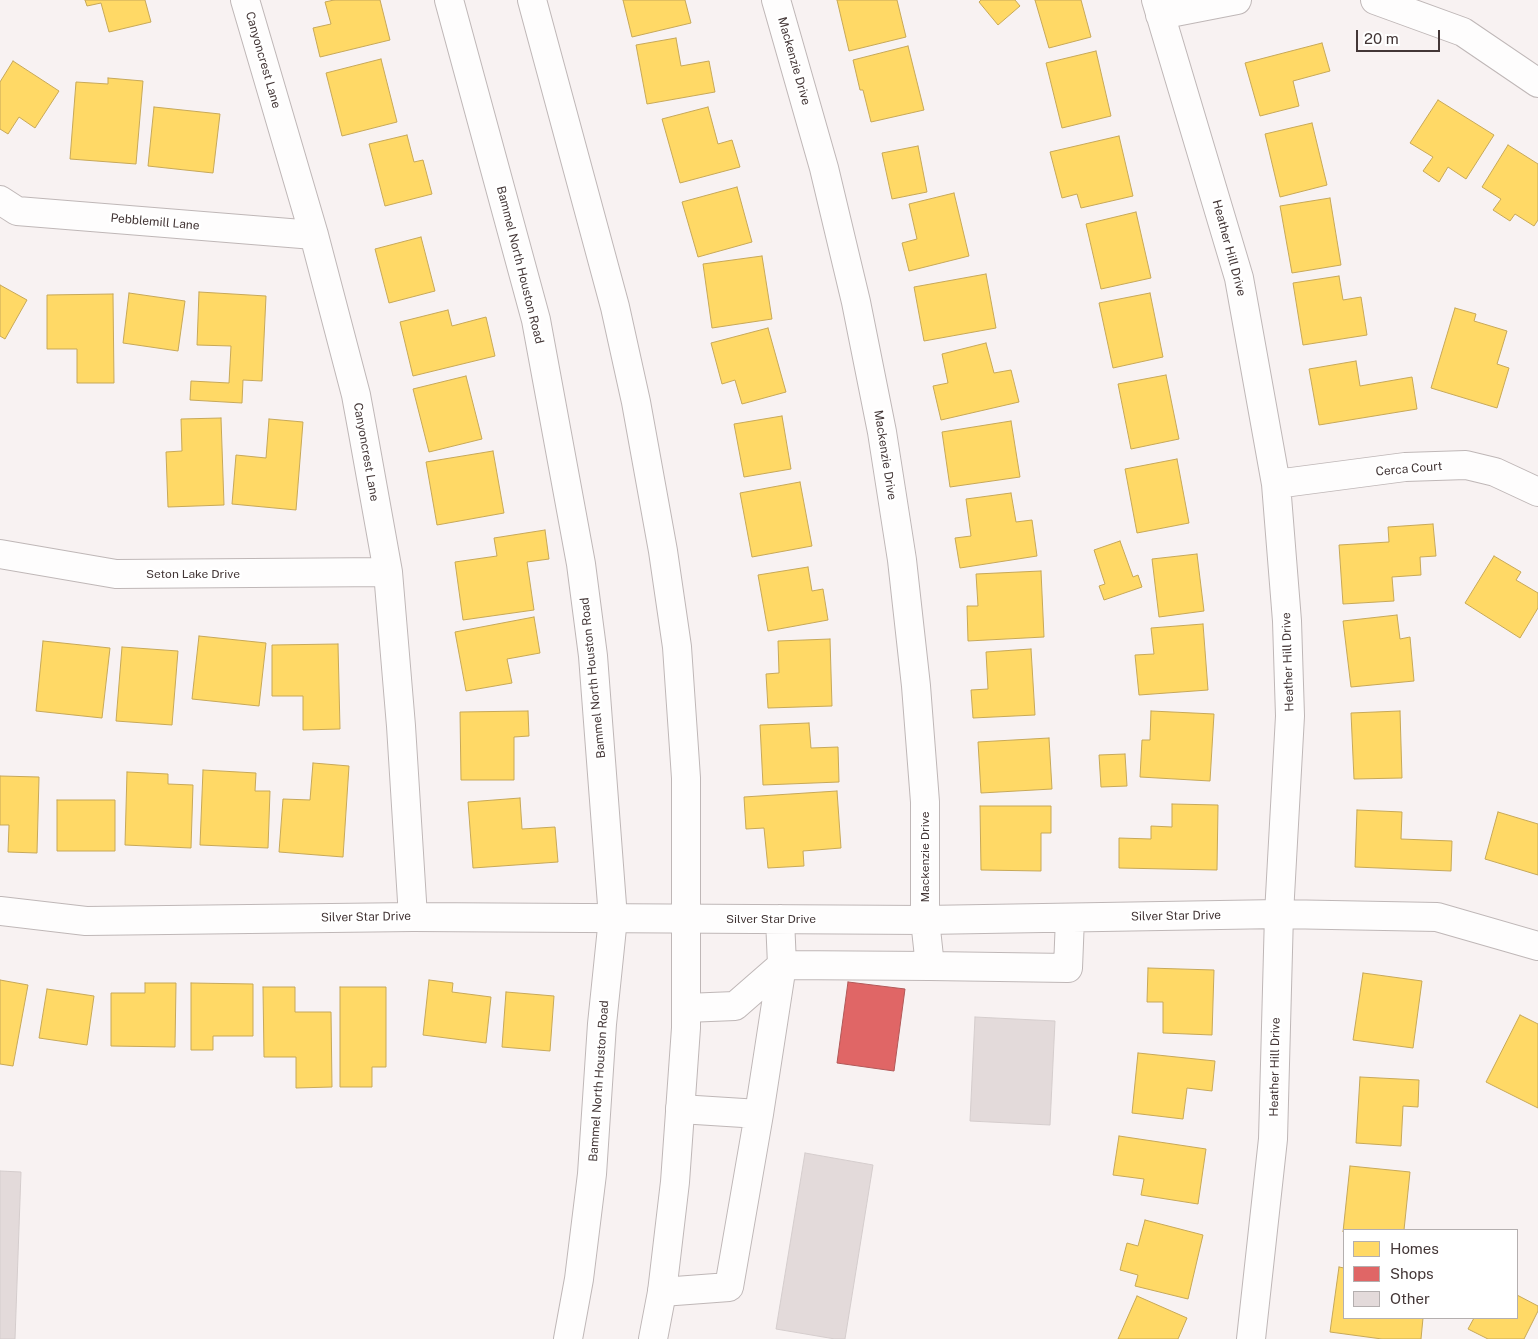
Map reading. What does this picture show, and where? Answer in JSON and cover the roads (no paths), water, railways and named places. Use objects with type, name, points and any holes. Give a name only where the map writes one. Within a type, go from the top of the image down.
[{"type":"street","name":"Canyoncrest Lane","points":[[245,0],[314,235],[356,395],[388,572],[401,726],[413,917]]},
{"type":"street","name":"Bammel North Houston Road","points":[[449,0],[536,320],[577,544],[594,656],[613,918],[602,1024],[592,1174],[579,1279],[568,1339]]},
{"type":"street","points":[[532,0],[615,308],[636,402],[663,551],[677,647],[686,778],[686,1008],[675,1182],[662,1292],[653,1339]]},
{"type":"street","name":"Mackenzie Drive","points":[[776,0],[826,177],[856,302],[882,432],[902,560],[916,686],[925,802],[925,920],[930,966]]},
{"type":"street","points":[[1158,8],[1237,0]]},
{"type":"street","points":[[1375,0],[1463,32],[1538,83]]},
{"type":"street","name":"Heather Hill Drive","points":[[1158,8],[1239,278],[1276,484],[1287,621],[1290,716],[1279,914],[1273,1139],[1251,1339]]},
{"type":"street","name":"Pebblemill Lane","points":[[0,200],[16,211],[314,235]]},
{"type":"street","name":"Cerca Court","points":[[1276,484],[1405,467],[1466,465],[1495,472],[1538,492]]},
{"type":"street","name":"Seton Lake Drive","points":[[0,554],[116,574],[388,572]]},
{"type":"street","name":"Silver Star Drive","points":[[0,911],[86,921],[413,917],[925,920],[1279,914],[1437,917],[1538,946]]},
{"type":"street","points":[[686,1008],[735,1006],[782,965],[1068,968],[1070,918]]},
{"type":"street","points":[[662,1292],[729,1287],[759,1114],[782,965],[780,919]]},
{"type":"street","points":[[680,1109],[759,1114]]}]
